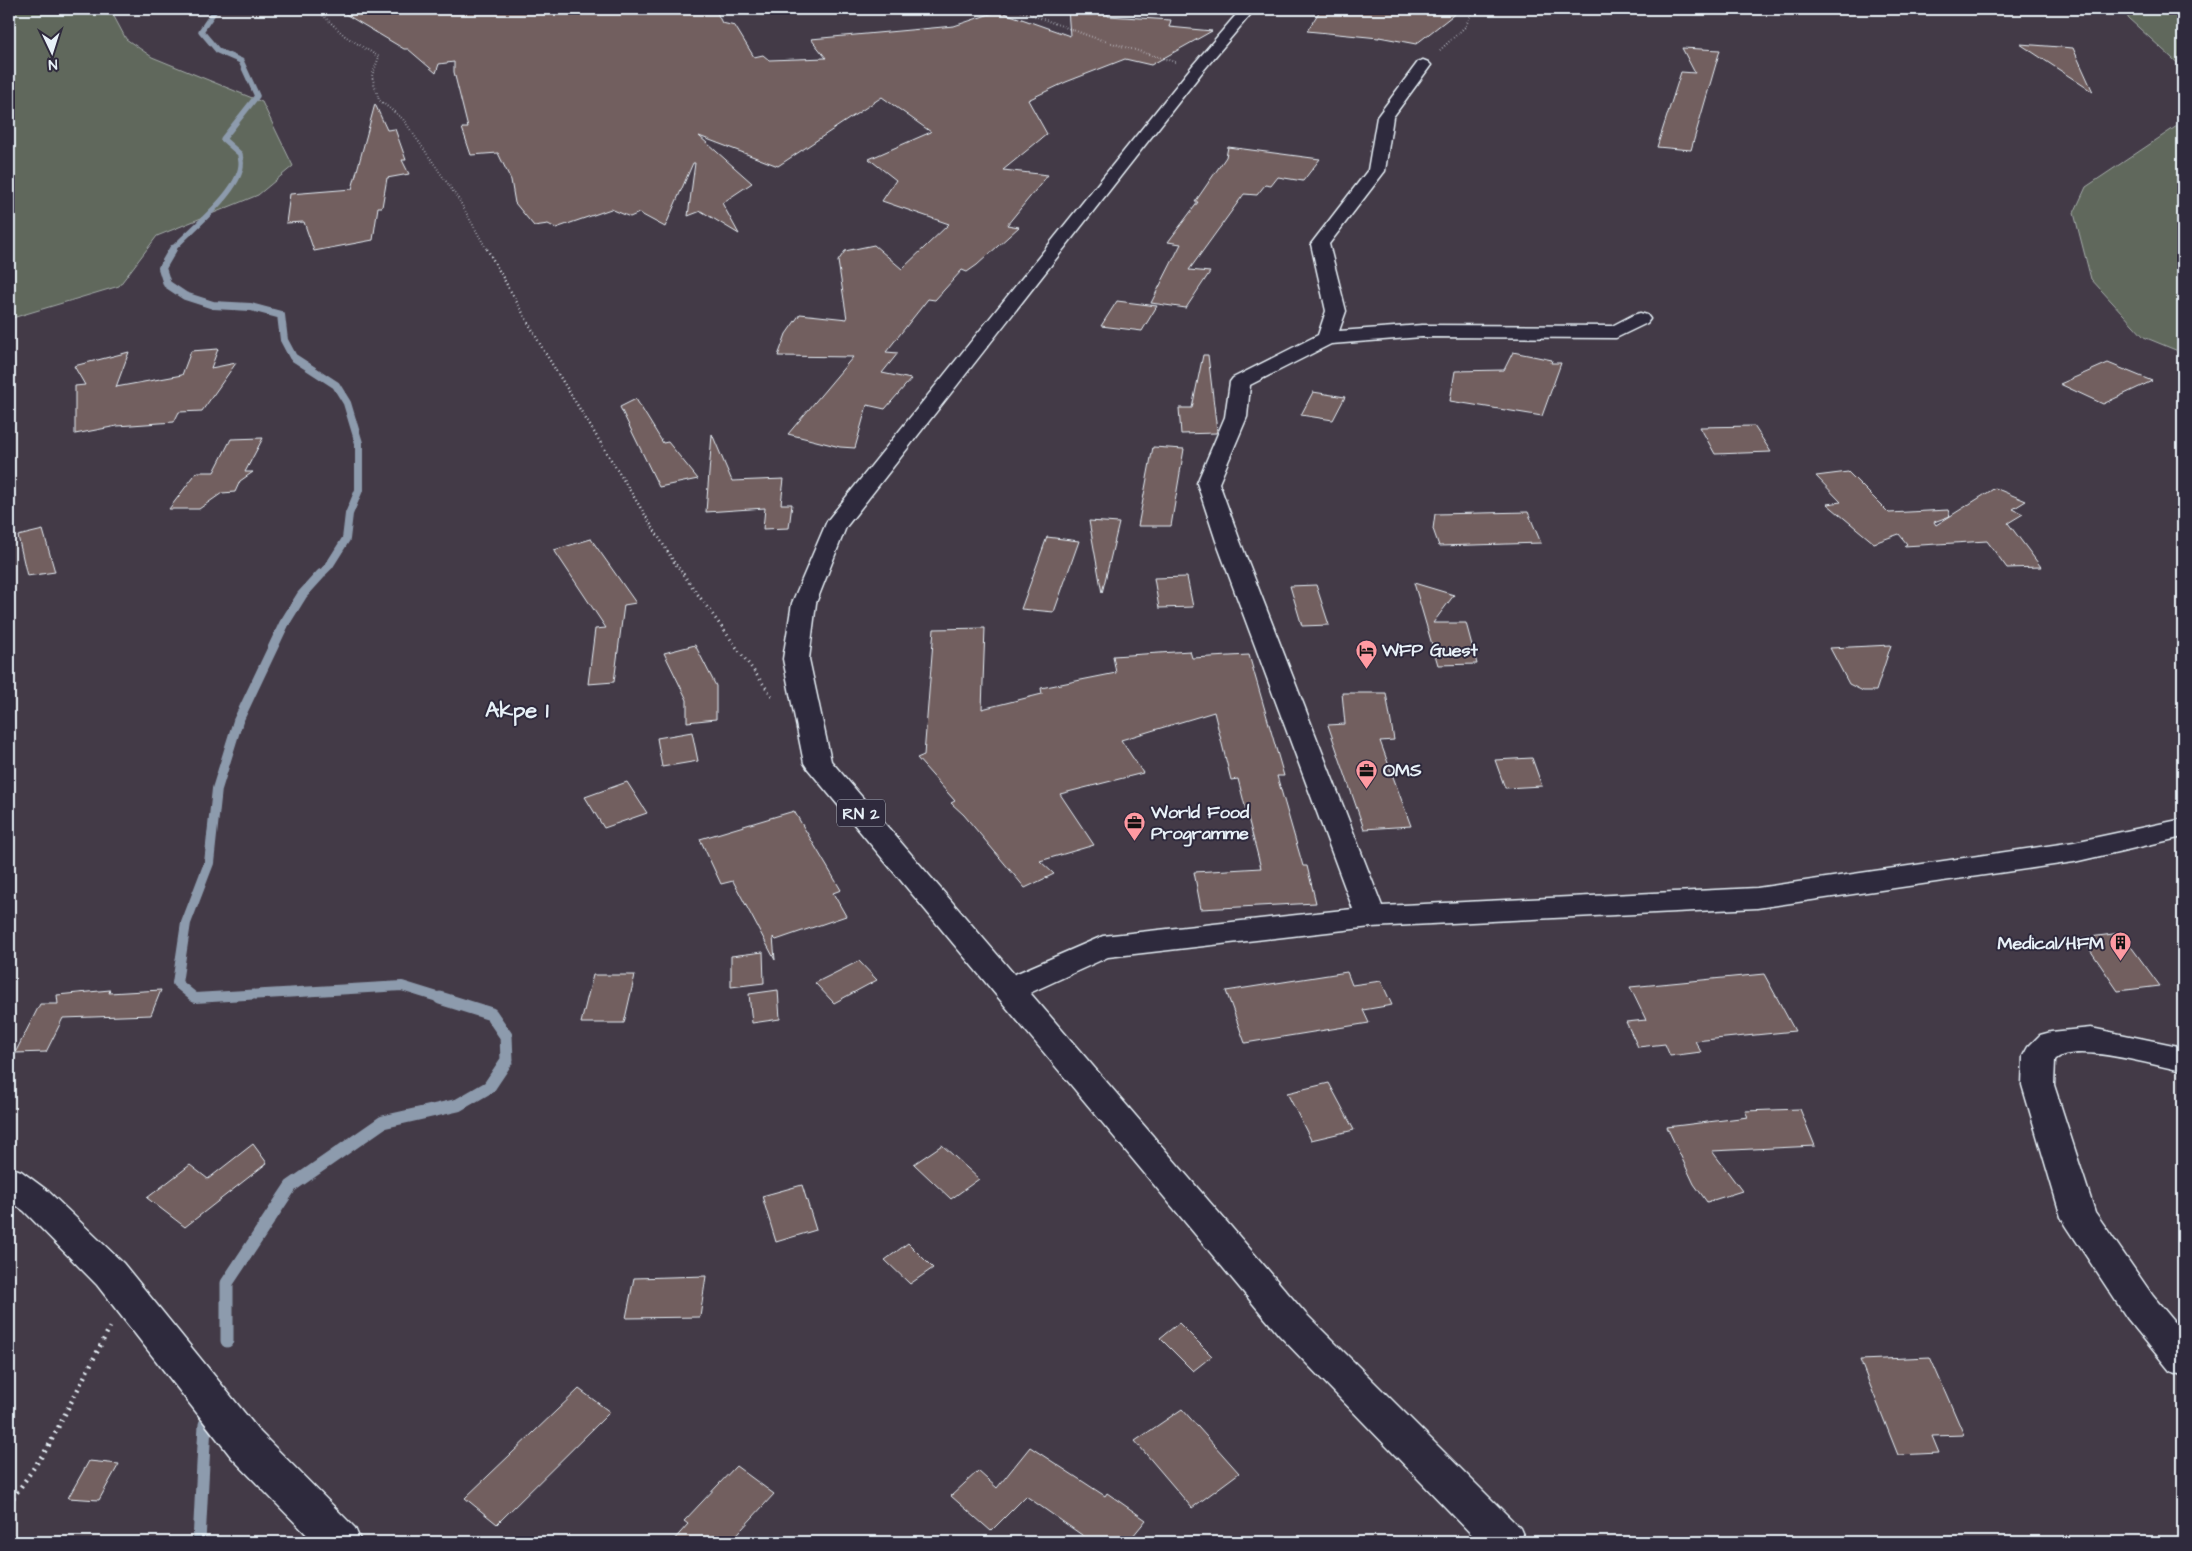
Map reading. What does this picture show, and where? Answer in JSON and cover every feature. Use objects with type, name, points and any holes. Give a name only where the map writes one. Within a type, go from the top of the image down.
[{"type":"street","name":"RN 2","points":[[1248,9],[1198,68],[835,526],[804,602],[796,659],[818,763],[1292,1324],[1506,1542]]},
{"type":"street","points":[[1326,338],[1336,311],[1320,244],[1376,171],[1385,117],[1423,65]]},
{"type":"street","points":[[1371,917],[1228,541],[1208,483],[1236,417],[1240,382],[1326,338],[1422,331],[1616,332],[1640,319]]},
{"type":"street","points":[[1010,989],[1103,948],[1371,917],[1757,898],[2074,852],[2183,828]]},
{"type":"street","points":[[2183,1058],[2091,1040],[2051,1044],[2039,1056],[2038,1085],[2079,1218],[2140,1307],[2183,1359]]},
{"type":"street","points":[[9,1181],[36,1201],[121,1286],[246,1445],[341,1542]]},
{"type":"path","points":[[316,9],[350,41],[379,58],[372,76],[379,100],[403,119],[459,200],[544,351],[674,562],[728,633],[773,698]]},
{"type":"path","points":[[1015,9],[1120,47],[1198,68]]},
{"type":"path","points":[[1423,65],[1465,27],[1474,9]]},
{"type":"path","points":[[9,1504],[48,1447],[88,1373],[110,1330],[121,1286]]},
{"type":"shaded area","points":[[9,9],[110,9],[126,39],[152,57],[262,102],[293,166],[258,195],[157,236],[119,286],[9,319]]},
{"type":"shaded area","points":[[2127,9],[2183,9],[2183,68],[2128,18]]},
{"type":"shaded area","points":[[2183,122],[2183,353],[2144,337],[2091,279],[2074,213],[2086,187]]},
{"type":"building","points":[[337,9],[715,9],[722,23],[735,26],[754,57],[763,55],[769,60],[826,58],[811,39],[954,26],[999,11],[1070,36],[1068,9],[1107,9],[1108,16],[1171,20],[1169,27],[1212,31],[1151,65],[1125,59],[1066,82],[1028,100],[1047,134],[1003,170],[1048,175],[1007,225],[1019,227],[977,265],[967,272],[962,270],[935,300],[928,299],[886,352],[898,353],[882,373],[911,379],[885,409],[867,405],[855,448],[840,447],[788,434],[853,357],[778,356],[786,334],[800,314],[847,319],[838,261],[845,251],[874,245],[902,269],[949,224],[882,201],[896,180],[869,159],[931,132],[882,97],[778,166],[699,136],[752,183],[722,203],[739,234],[701,211],[688,216],[695,163],[693,163],[665,227],[639,213],[630,217],[611,209],[556,228],[548,224],[534,226],[515,203],[511,180],[498,153],[471,155],[462,128],[468,128],[454,72],[454,62],[439,64],[436,73],[408,49],[404,49]]},
{"type":"building","points":[[1321,9],[1461,9],[1416,44],[1379,37],[1307,31]]},
{"type":"building","points":[[2020,44],[2073,48],[2093,92]]},
{"type":"building","points":[[1682,48],[1720,50],[1691,150],[1657,147],[1681,72],[1695,73]]},
{"type":"building","points":[[375,104],[387,130],[395,129],[406,160],[402,160],[409,174],[387,178],[382,207],[378,207],[373,240],[314,251],[304,222],[286,223],[290,194],[352,189]]},
{"type":"building","points":[[1228,147],[1320,159],[1303,181],[1278,177],[1271,186],[1265,185],[1257,195],[1244,194],[1189,270],[1210,272],[1186,308],[1151,303],[1181,244],[1168,242],[1198,202],[1195,202],[1226,157]]},
{"type":"building","points":[[1117,301],[1157,306],[1142,331],[1101,326]]},
{"type":"building","points":[[218,349],[211,368],[236,363],[202,411],[179,412],[174,422],[117,426],[75,434],[75,386],[85,385],[74,366],[129,352],[116,387],[182,375],[191,351]]},
{"type":"building","points":[[1513,352],[1552,360],[1551,363],[1561,363],[1542,416],[1450,401],[1455,371],[1504,370]]},
{"type":"building","points":[[1203,355],[1208,355],[1217,431],[1216,433],[1181,434],[1179,408],[1192,408]]},
{"type":"building","points":[[2108,363],[2152,381],[2103,404],[2060,384]]},
{"type":"building","points":[[1313,392],[1345,397],[1333,420],[1301,415]]},
{"type":"building","points":[[636,399],[663,443],[668,442],[698,479],[659,487],[620,407]]},
{"type":"building","points":[[1754,426],[1771,452],[1715,454],[1700,427]]},
{"type":"building","points":[[712,434],[732,481],[784,479],[781,504],[792,504],[789,528],[763,529],[765,508],[706,512]]},
{"type":"building","points":[[263,438],[245,472],[253,472],[240,481],[235,492],[222,493],[199,509],[169,509],[197,472],[214,472],[231,439]]},
{"type":"building","points":[[1153,447],[1184,449],[1171,526],[1138,526]]},
{"type":"building","points":[[1848,472],[1889,513],[1948,510],[1950,516],[1934,522],[1936,525],[1995,488],[2026,501],[2013,509],[2023,514],[2008,523],[2041,567],[2007,568],[1987,541],[1904,546],[1907,544],[1899,534],[1874,543],[1827,504],[1841,502],[1816,476]]},
{"type":"building","points":[[1528,512],[1541,543],[1439,546],[1433,529],[1435,514]]},
{"type":"building","points":[[1089,521],[1119,523],[1102,593]]},
{"type":"building","points":[[43,530],[55,572],[27,576],[18,536]]},
{"type":"building","points":[[1047,537],[1079,541],[1054,612],[1021,609]]},
{"type":"building","points":[[591,539],[636,603],[624,605],[614,682],[588,684],[595,629],[606,628],[554,550]]},
{"type":"building","points":[[1187,577],[1193,607],[1159,608],[1154,578]]},
{"type":"building","points":[[1414,583],[1454,595],[1433,623],[1466,623],[1477,664],[1438,665]]},
{"type":"building","points":[[1316,585],[1329,625],[1302,626],[1290,586]]},
{"type":"building","points":[[985,628],[982,709],[1042,694],[1041,688],[1116,673],[1113,656],[1190,651],[1192,658],[1249,655],[1284,776],[1277,776],[1303,866],[1307,866],[1316,903],[1201,909],[1194,872],[1261,868],[1238,779],[1231,780],[1214,712],[1121,740],[1143,773],[1060,794],[1094,845],[1040,861],[1054,874],[1025,888],[964,815],[951,803],[955,801],[917,758],[924,755],[934,629]]},
{"type":"building","points":[[695,645],[716,686],[716,719],[687,722],[687,700],[664,653]]},
{"type":"building","points":[[1891,645],[1876,691],[1863,691],[1849,684],[1830,648]]},
{"type":"building","points":[[1342,693],[1386,693],[1394,740],[1380,741],[1411,826],[1364,829],[1328,725],[1345,724]]},
{"type":"building","points":[[692,732],[698,761],[662,767],[657,738]]},
{"type":"building","points":[[1532,758],[1542,786],[1505,788],[1495,760]]},
{"type":"building","points":[[627,782],[647,813],[604,828],[585,797]]},
{"type":"building","points":[[794,811],[841,890],[833,893],[846,916],[776,940],[773,937],[775,960],[733,881],[721,884],[700,839]]},
{"type":"building","name":"Medical/HFM","points":[[2121,933],[2160,986],[2118,991],[2082,938]]},
{"type":"building","points":[[763,952],[764,983],[731,987],[731,956]]},
{"type":"building","points":[[859,961],[877,980],[834,1003],[815,983]]},
{"type":"building","points":[[1347,972],[1352,985],[1381,981],[1392,1005],[1363,1010],[1369,1023],[1245,1043],[1226,991]]},
{"type":"building","points":[[1764,974],[1795,1031],[1695,1041],[1701,1052],[1670,1056],[1665,1044],[1638,1047],[1626,1022],[1646,1020],[1630,987]]},
{"type":"building","points":[[593,975],[635,975],[624,1023],[581,1023]]},
{"type":"building","points":[[110,990],[109,993],[161,990],[151,1015],[63,1018],[46,1052],[15,1053],[40,1004],[58,1004],[57,995]]},
{"type":"building","points":[[778,990],[780,1019],[752,1023],[749,994]]},
{"type":"building","points":[[1329,1083],[1354,1130],[1311,1140],[1287,1093]]},
{"type":"building","points":[[1800,1109],[1815,1146],[1712,1151],[1742,1191],[1707,1202],[1694,1184],[1667,1127],[1748,1117],[1745,1111]]},
{"type":"building","points":[[253,1144],[267,1163],[185,1227],[147,1198],[190,1165],[208,1179]]},
{"type":"building","points":[[942,1145],[979,1179],[951,1199],[914,1164]]},
{"type":"building","points":[[802,1185],[816,1230],[776,1242],[762,1196]]},
{"type":"building","points":[[908,1243],[933,1268],[910,1284],[885,1260]]},
{"type":"building","points":[[706,1276],[700,1317],[626,1318],[634,1278]]},
{"type":"building","points":[[1179,1323],[1212,1356],[1193,1371],[1160,1338]]},
{"type":"building","points":[[1930,1357],[1964,1435],[1932,1436],[1939,1453],[1898,1455],[1860,1360]]},
{"type":"building","points":[[579,1389],[610,1412],[497,1524],[465,1498]]},
{"type":"building","points":[[1182,1409],[1239,1473],[1192,1508],[1135,1441]]},
{"type":"building","points":[[1030,1447],[1105,1496],[1107,1493],[1146,1520],[1128,1542],[1092,1542],[1026,1496],[991,1531],[951,1496],[978,1471],[997,1488]]},
{"type":"building","points":[[89,1461],[119,1464],[99,1500],[68,1498]]},
{"type":"building","points":[[736,1466],[774,1494],[730,1542],[672,1542],[688,1524],[684,1521]]},
{"type":"waterway","points":[[173,249],[223,199],[238,177],[241,164],[240,154],[223,139],[257,96],[241,61],[218,51],[201,31],[216,9]]},
{"type":"waterway","points":[[173,249],[162,268],[167,284],[185,296],[213,305],[251,307],[281,315],[284,340],[293,357],[336,385],[347,403],[359,443],[359,490],[349,514],[346,539],[329,566],[321,574]]},
{"type":"waterway","points":[[321,574],[302,595],[284,624],[238,721],[217,789],[209,863],[186,923],[177,983],[195,998],[402,986],[444,999]]},
{"type":"waterway","points":[[227,1341],[227,1283],[291,1186],[383,1122],[458,1105],[489,1087],[507,1060],[506,1036],[491,1014],[440,998]]},
{"type":"waterway","points":[[199,1542],[205,1424]]},
{"type":"place","name":"WFP Guest","points":[[1366,669]]},
{"type":"place","name":"OMS","points":[[1367,789]]},
{"type":"place","name":"World Food Programme","points":[[1135,841]]},
{"type":"place","name":"Medical/HFM","points":[[2120,962]]},
{"type":"district","name":"Akpe 1","points":[[517,709]]}]
